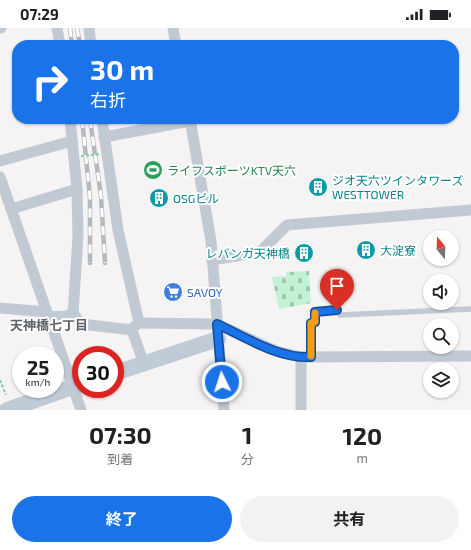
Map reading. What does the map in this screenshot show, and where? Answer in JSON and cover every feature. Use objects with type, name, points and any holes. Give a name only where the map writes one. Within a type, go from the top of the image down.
[{"type":"street","points":[[57,28],[59,40]]},
{"type":"street","points":[[89,28],[90,40]]},
{"type":"street","points":[[173,28],[175,40]]},
{"type":"street","points":[[70,124],[77,189],[78,237],[74,313],[81,324],[218,331],[276,351],[306,357],[471,356]]},
{"type":"street","points":[[103,124],[118,230],[144,364]]},
{"type":"street","points":[[104,137],[170,124]]},
{"type":"street","points":[[191,124],[211,241],[224,410]]},
{"type":"street","points":[[0,161],[72,141]]},
{"type":"street","points":[[0,178],[48,314],[72,374]]},
{"type":"street","points":[[11,209],[77,189]]},
{"type":"street","points":[[212,260],[260,252],[287,224],[471,210]]},
{"type":"street","points":[[0,308],[66,316],[74,313]]},
{"type":"street","points":[[124,370],[144,364],[218,331]]},
{"type":"street","points":[[301,410],[306,357]]},
{"type":"street","points":[[7,410],[72,388]]},
{"type":"street","points":[[79,398],[81,410]]},
{"type":"lane","points":[[306,357],[311,323],[315,322],[315,312],[337,310],[340,315],[471,309]]},
{"type":"path","points":[[81,156],[101,154]]},
{"type":"green space","points":[[309,271],[311,303],[279,309],[272,277],[287,276],[286,272]]},
{"type":"railway","points":[[70,28],[71,40]]},
{"type":"railway","points":[[77,28],[79,40]]},
{"type":"railway","points":[[83,124],[90,197],[90,263]]},
{"type":"railway","points":[[91,124],[101,196],[105,263]]},
{"type":"slow traffic","points":[[311,356],[311,323],[315,322],[315,313]]},
{"type":"place","name":"ライフスポーツKTV天六","points":[[153,170]]},
{"type":"place","name":"ジオ天六ツインタワーズ WESTTOWER","points":[[318,187]]},
{"type":"place","name":"OSGビル","points":[[159,198]]},
{"type":"place","name":"大淀寮","points":[[366,250]]},
{"type":"place","name":"レバンガ天神橋","points":[[304,253]]},
{"type":"place","name":"SAVOY","points":[[173,292]]},
{"type":"district","name":"天神橋七丁目","points":[[49,325]]},
{"type":"route","points":[[222,382],[217,324],[276,351],[301,357],[311,357],[311,323],[315,322],[315,312],[337,310]]}]
